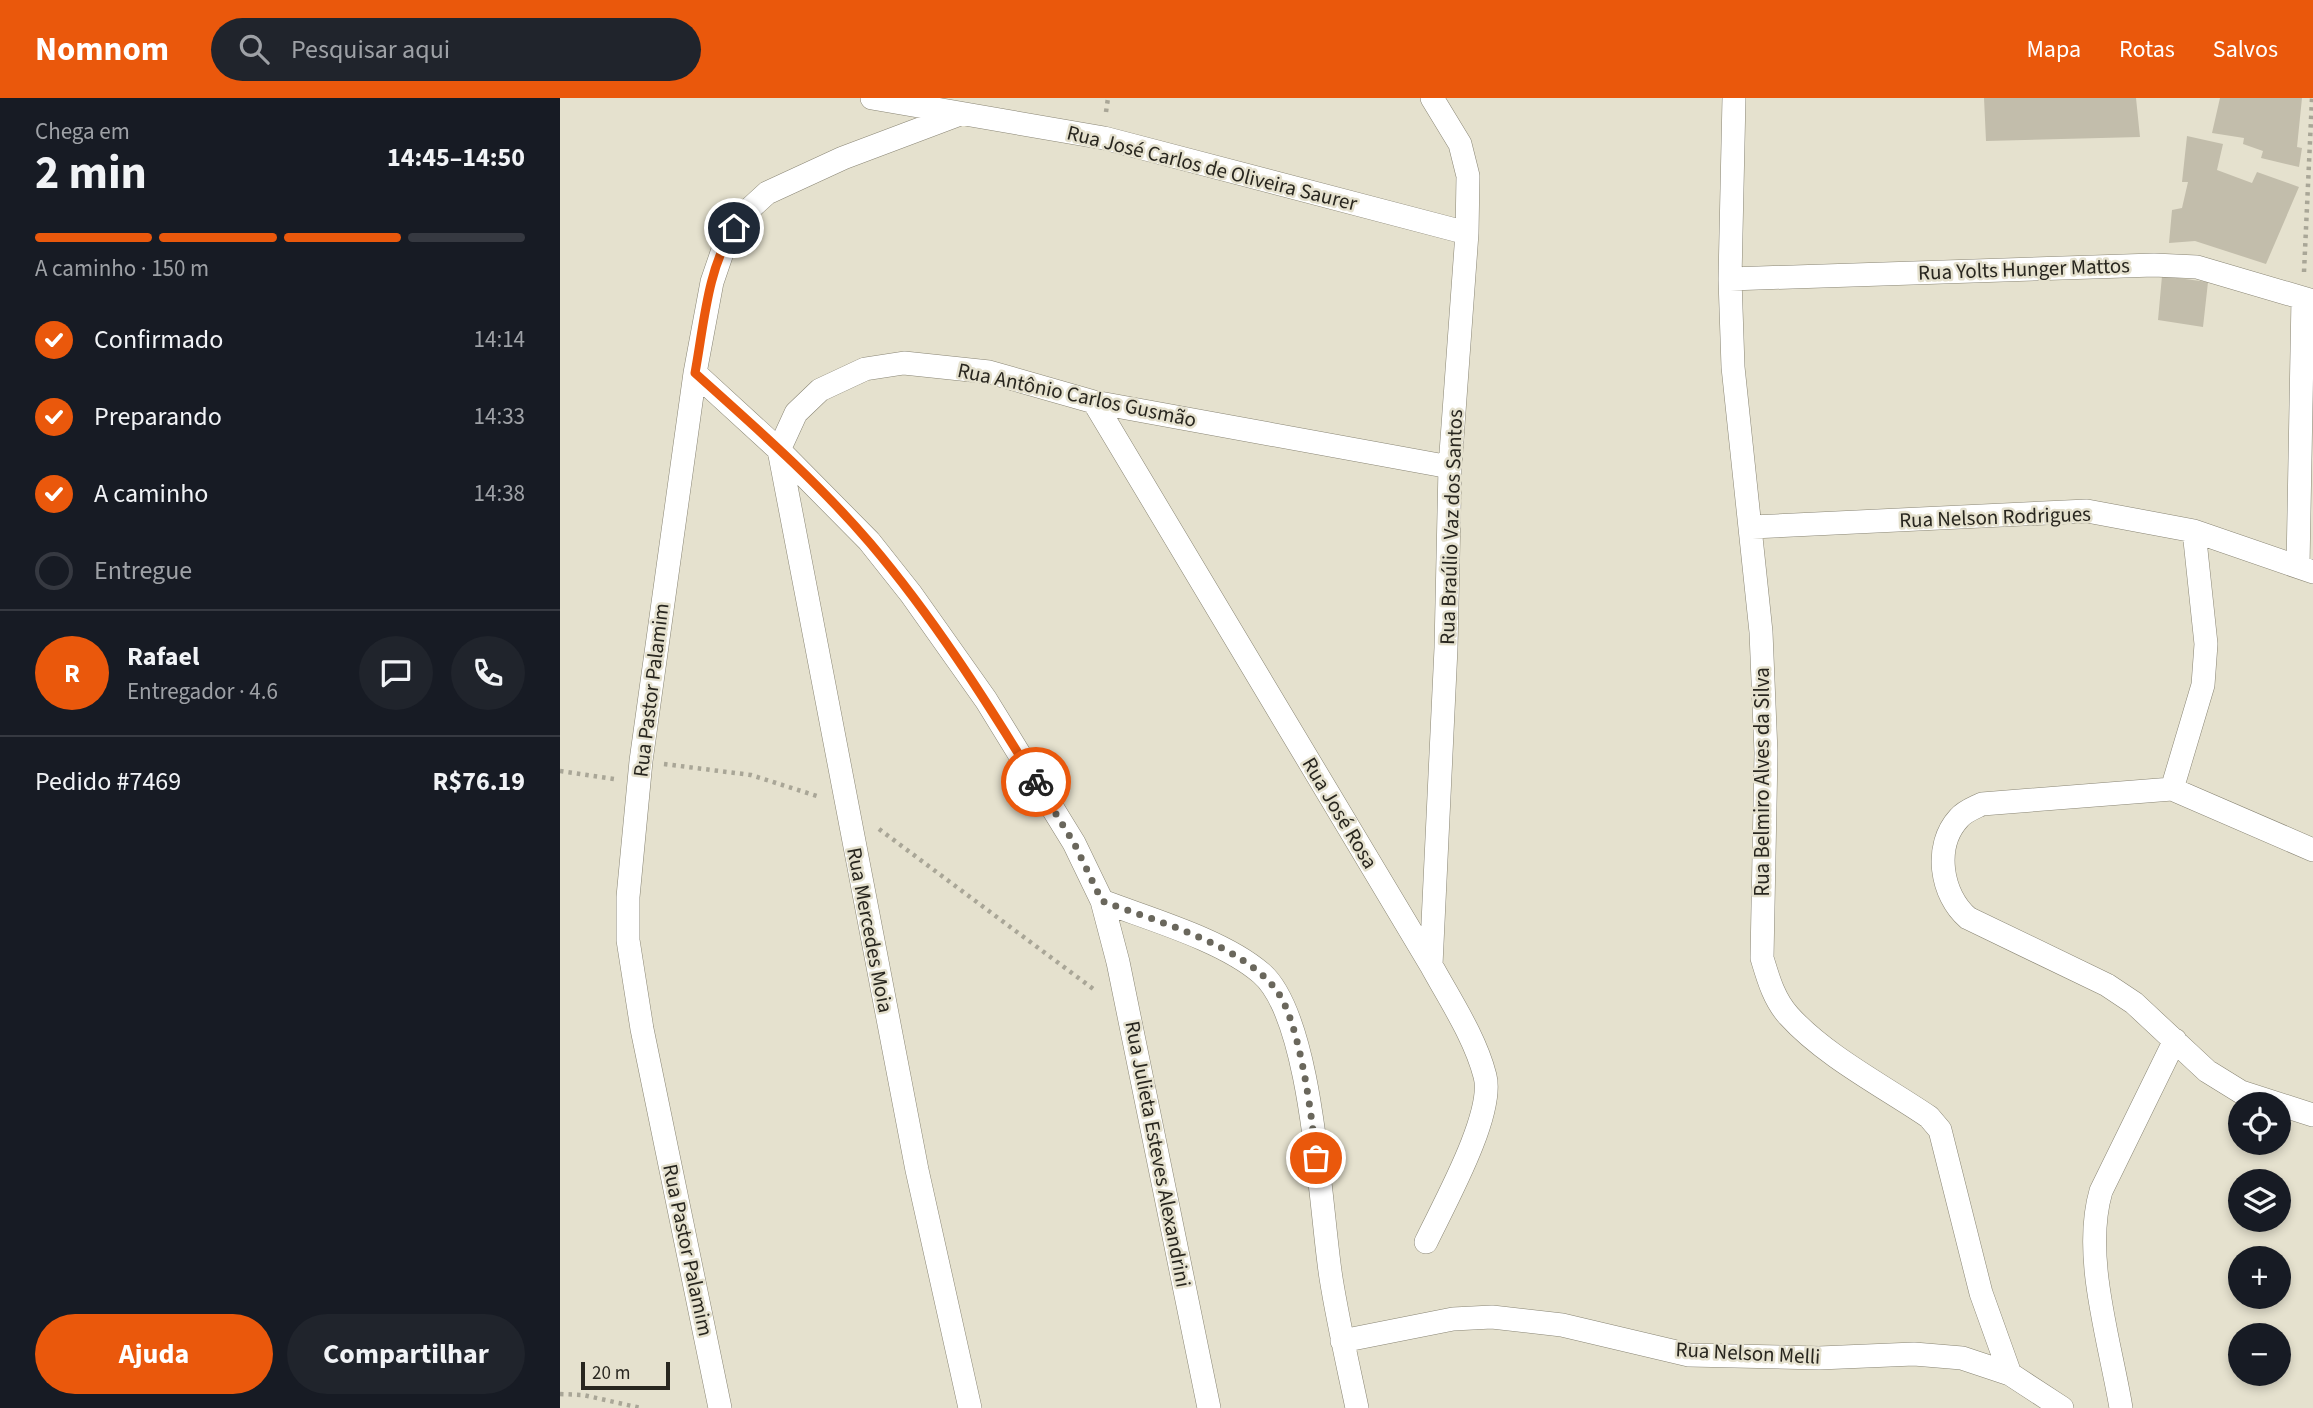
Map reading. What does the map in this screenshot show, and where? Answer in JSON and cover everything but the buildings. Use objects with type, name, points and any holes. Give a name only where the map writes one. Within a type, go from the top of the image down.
[{"type":"street","name":"Rua José Carlos de Oliveira Saurer","points":[[872,98],[1104,138],[1467,233]]},
{"type":"street","name":"Rua Braúlio Vaz dos Santos","points":[[1431,965],[1447,648],[1450,467],[1467,233],[1468,176],[1460,144],[1432,98]]},
{"type":"street","name":"Rua Belmiro Alves da Silva","points":[[1734,98],[1731,279],[1733,367],[1761,632],[1766,753],[1762,958],[1768,978],[1788,1016],[1820,1044],[1929,1118],[1940,1130],[1981,1293],[2010,1374]]},
{"type":"street","name":"Rua Pastor Palamim","points":[[720,1408],[642,1029],[628,940],[628,897],[640,772],[695,373],[712,282],[726,241],[743,215],[767,193],[843,158],[960,114]]},
{"type":"street","name":"Rua Yolts Hunger Mattos","points":[[1731,279],[2154,265],[2197,267],[2308,300]]},
{"type":"street","points":[[2305,569],[2308,300]]},
{"type":"street","name":"Rua Antônio Carlos Gusmão","points":[[779,450],[796,413],[820,390],[865,369],[904,363],[989,372],[1094,402],[1450,467]]},
{"type":"street","name":"Rua Julieta Esteves Alexandrini","points":[[695,373],[779,450],[869,541],[911,594],[986,700],[1074,843],[1102,901],[1130,1017],[1209,1408]]},
{"type":"street","name":"Rua José Rosa","points":[[1094,402],[1431,965],[1477,1054],[1486,1079],[1486,1098],[1470,1149],[1426,1242]]},
{"type":"street","name":"Rua Mercedes Moia","points":[[779,450],[917,1170],[970,1408]]},
{"type":"street","name":"Rua Nelson Rodrigues","points":[[1752,527],[2087,511],[2194,531],[2305,569]]},
{"type":"street","points":[[2172,789],[2203,685],[2206,644],[2194,531]]},
{"type":"street","points":[[2313,850],[2172,789],[1982,804],[1960,817],[1953,826],[1943,874],[1947,893],[1968,918],[2106,985],[2134,1003],[2207,1070],[2241,1092],[2313,1115]]},
{"type":"street","points":[[1102,901],[1188,934],[1231,954],[1261,973],[1279,993],[1293,1028],[1314,1134],[1331,1277],[1357,1408]]},
{"type":"street","points":[[2121,1408],[2092,1245],[2094,1217],[2101,1191],[2175,1040]]},
{"type":"street","name":"Rua Nelson Melli","points":[[1342,1341],[1453,1319],[1492,1317],[1562,1325],[1689,1354],[1819,1358],[1914,1354],[1962,1358],[2010,1374],[2062,1408]]},
{"type":"path","points":[[2308,300],[2312,98]]},
{"type":"path","points":[[560,771],[751,775],[847,805],[1130,1017]]},
{"type":"path","points":[[560,1394],[583,1395],[641,1408]]},
{"type":"way so far","points":[[1036,782],[1074,843],[1102,901],[1188,934],[1231,954],[1261,973],[1279,993],[1293,1028],[1314,1134],[1316,1158]]},
{"type":"route","points":[[734,228],[726,241],[712,282],[695,373],[779,450],[869,541],[911,594],[986,700],[1036,782]]}]
